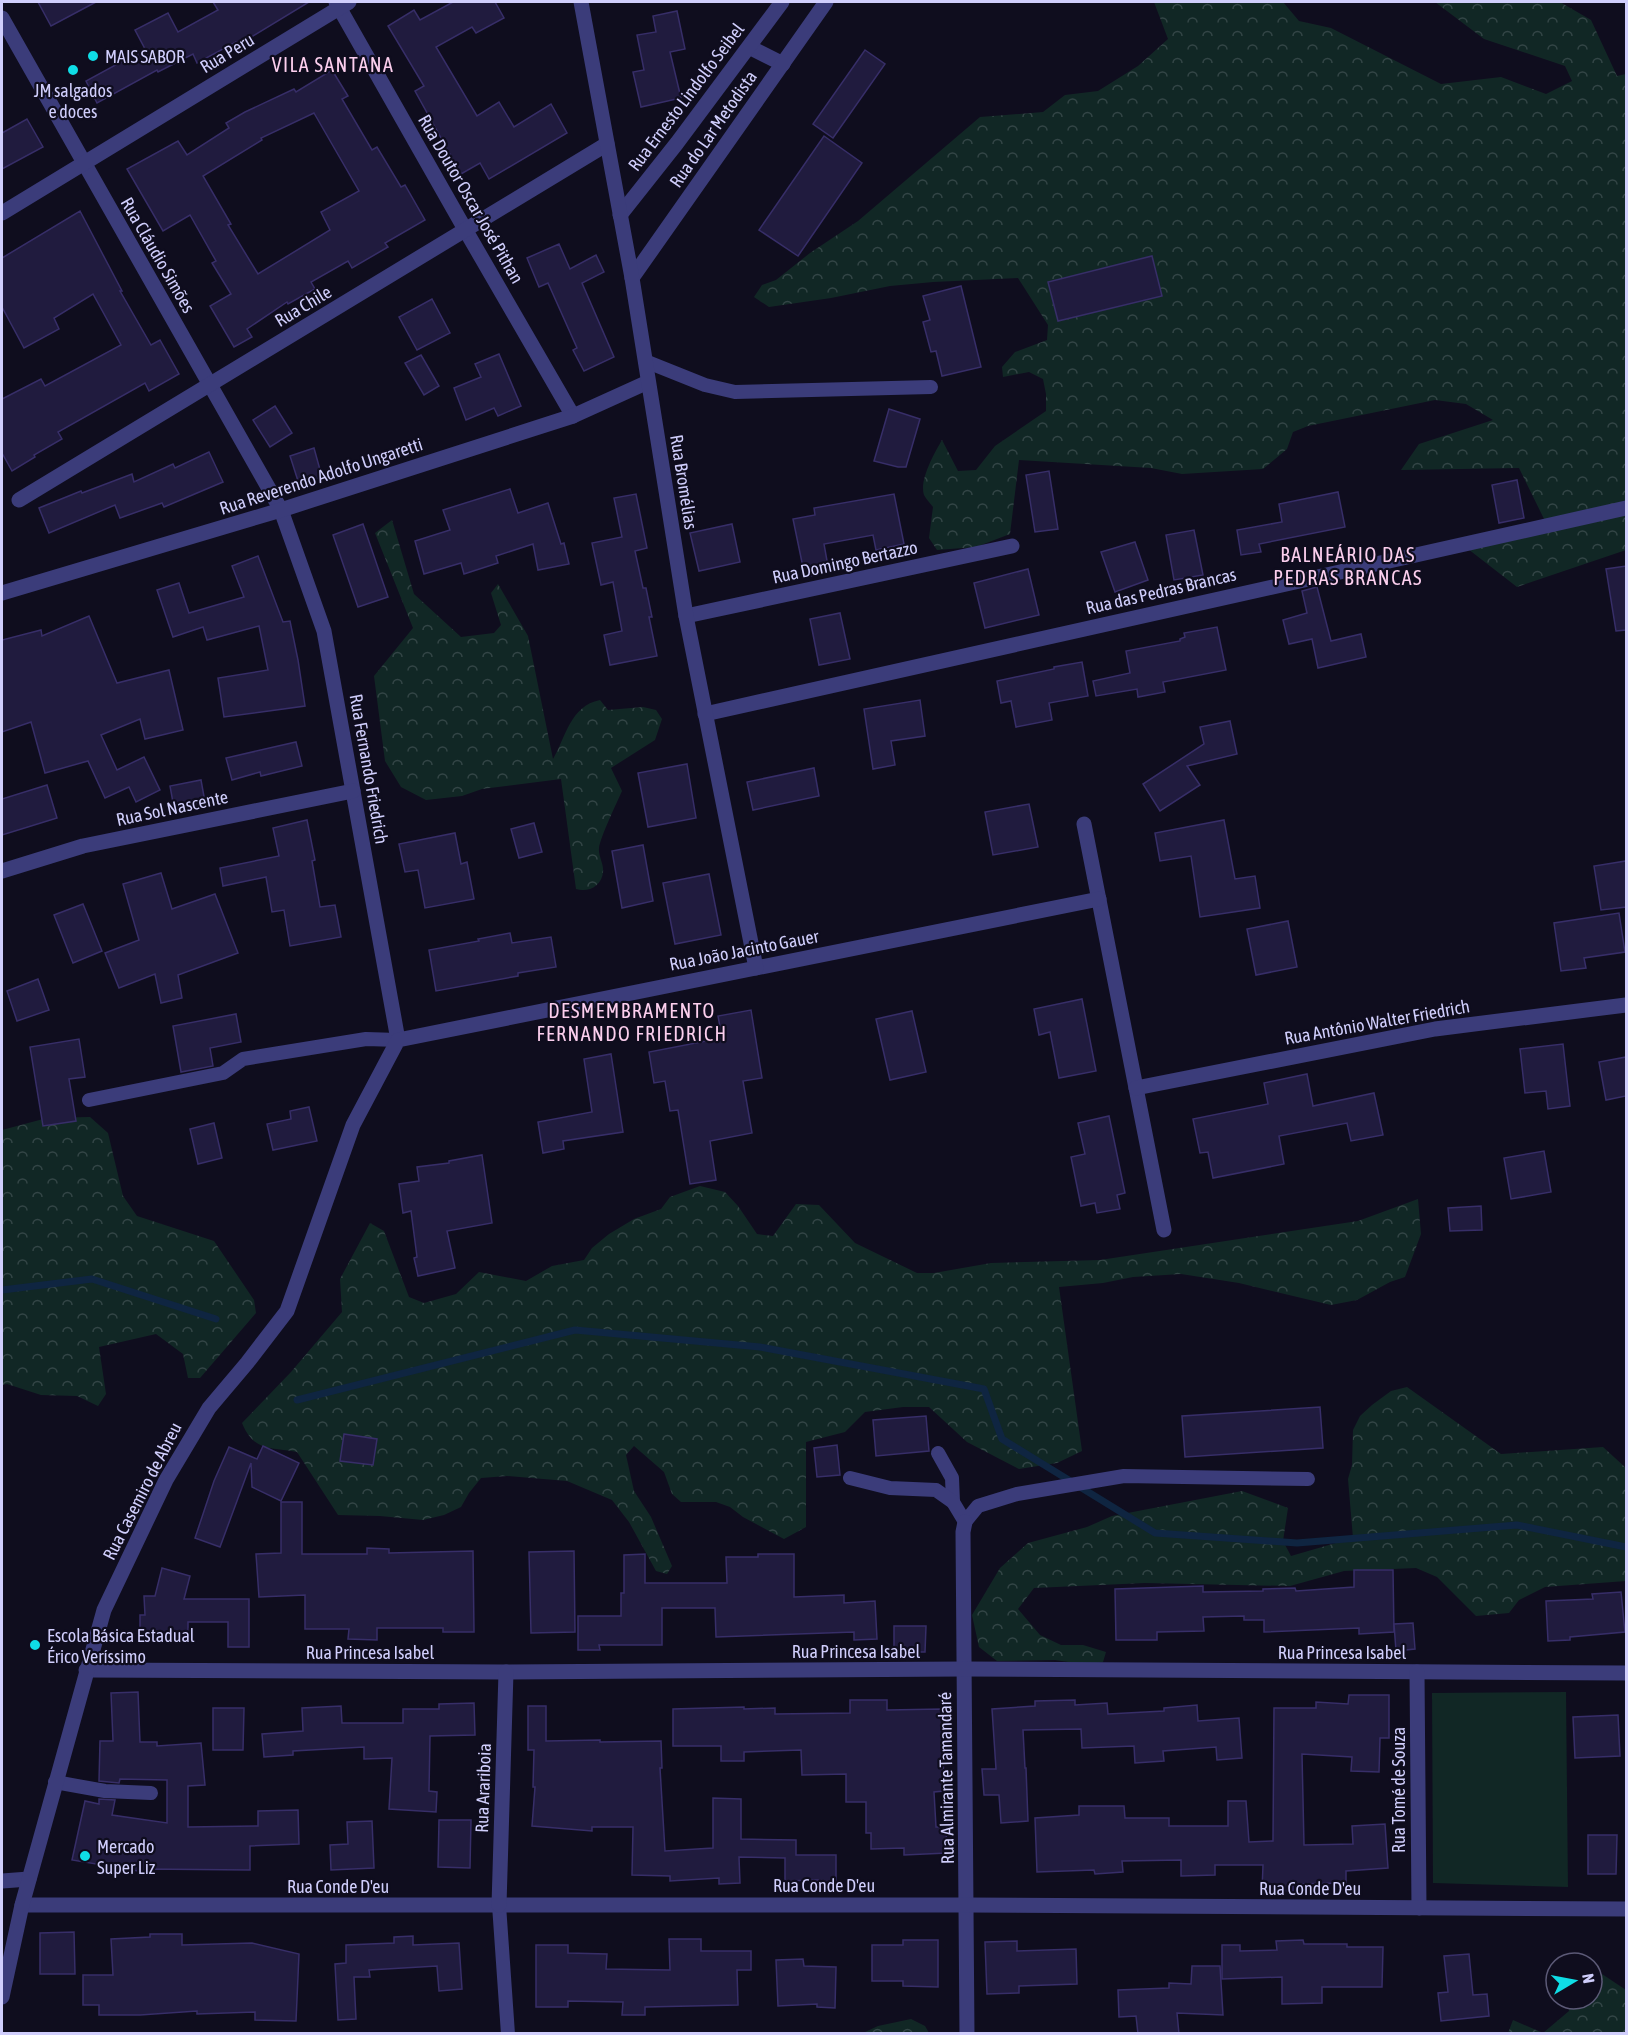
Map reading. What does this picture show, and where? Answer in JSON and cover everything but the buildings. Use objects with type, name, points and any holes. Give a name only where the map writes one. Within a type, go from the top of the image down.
[{"type":"street","name":"Rua Bromélias","points":[[581,2],[632,278],[686,616],[756,968]]},
{"type":"street","name":"Rua Ernesto Lindolfo Seibel","points":[[620,215],[782,2]]},
{"type":"street","name":"Rua do Lar Metodista","points":[[632,278],[826,2]]},
{"type":"street","name":"Rua Peru","points":[[2,213],[342,3]]},
{"type":"street","name":"Rua Doutor Oscar José Pithan","points":[[342,3],[466,231],[573,416]]},
{"type":"street","name":"Rua Cláudio Simões","points":[[2,18],[281,510]]},
{"type":"street","points":[[748,47],[783,64]]},
{"type":"street","name":"Rua Chile","points":[[19,500],[607,144]]},
{"type":"street","name":"Rua Reverendo Adolfo Ungaretti","points":[[2,593],[281,510],[573,416],[648,382]]},
{"type":"street","name":"Rua das Pedras Brancas","points":[[705,714],[1626,508]]},
{"type":"street","name":"Rua Fernando Friedrich","points":[[281,510],[324,631],[398,1040]]},
{"type":"street","name":"Rua Domingo Bertazzo","points":[[686,616],[1012,546]]},
{"type":"street","name":"Rua Sol Nascente","points":[[2,871],[83,846],[353,791]]},
{"type":"street","points":[[1084,824],[1164,1230]]},
{"type":"street","name":"Rua João Jacinto Gauer","points":[[398,1040],[1099,899]]},
{"type":"street","name":"Rua Antônio Walter Friedrich","points":[[1136,1088],[1435,1029],[1626,1005]]},
{"type":"street","name":"Rua Casemiro de Abreu","points":[[2,1997],[22,1905],[104,1610],[166,1480],[209,1408],[287,1311],[353,1125],[398,1040]]},
{"type":"street","name":"Rua Almirante Tamandaré","points":[[965,1521],[963,1532],[967,2034]]},
{"type":"street","name":"Rua Princesa Isabel","points":[[86,1670],[506,1672],[964,1669],[1626,1673]]},
{"type":"street","name":"Rua Arariboia","points":[[499,1905],[506,1672]]},
{"type":"street","name":"Rua Tomé de Souza","points":[[1417,1672],[1419,1908]]},
{"type":"street","points":[[2,1881],[29,1879]]},
{"type":"street","name":"Rua Conde D'eu","points":[[22,1905],[966,1905],[1626,1909]]},
{"type":"lane","points":[[645,360],[705,385],[735,392],[932,387]]},
{"type":"lane","points":[[89,1100],[222,1073],[243,1059],[366,1039],[398,1040]]},
{"type":"lane","points":[[938,1453],[952,1478],[953,1502]]},
{"type":"lane","points":[[850,1478],[890,1488],[936,1491],[953,1502],[965,1521],[978,1506],[1017,1494],[1124,1476],[1308,1479]]},
{"type":"lane","points":[[55,1782],[105,1791],[151,1793]]},
{"type":"lane","points":[[499,1905],[508,2034]]},
{"type":"green space","points":[[1154,2],[1283,2],[1299,21],[1331,28],[1441,84],[1501,77],[1546,94],[1572,81],[1565,66],[1484,39],[1435,2],[1560,2],[1591,20],[1617,76],[1626,74],[1626,550],[1517,587],[1459,542],[1546,523],[1519,468],[1401,470],[1419,444],[1493,420],[1466,404],[1435,400],[1308,426],[1293,432],[1287,449],[1263,469],[1182,474],[1151,468],[1019,460],[1010,534],[976,547],[937,550],[929,538],[933,507],[924,495],[923,489],[928,466],[942,440],[958,471],[976,470],[995,446],[1046,411],[1043,379],[1029,372],[1003,377],[1002,367],[1015,352],[1047,340],[1048,325],[1018,278],[890,286],[769,307],[754,297],[762,285],[776,280],[810,253],[858,221],[980,117],[1043,112],[1065,95],[1098,91],[1138,66],[1168,39]]},
{"type":"green space","points":[[392,520],[414,594],[461,637],[494,633],[501,625],[491,593],[498,584],[528,636],[553,759],[575,716],[590,703],[600,700],[608,710],[643,707],[656,710],[662,719],[655,740],[611,768],[622,791],[600,843],[599,851],[603,872],[600,881],[594,887],[585,890],[576,889],[561,779],[482,789],[462,796],[426,800],[401,787],[385,761],[374,676],[413,628],[375,533]]},
{"type":"green space","points":[[90,1117],[108,1133],[123,1196],[137,1216],[214,1241],[254,1300],[256,1313],[200,1378],[188,1378],[183,1354],[156,1334],[99,1347],[106,1394],[98,1406],[77,1396],[41,1395],[7,1384],[2,1385],[2,1130],[47,1118]]},
{"type":"green space","points":[[700,1186],[725,1192],[738,1206],[757,1234],[773,1236],[796,1204],[819,1205],[855,1243],[917,1273],[934,1273],[991,1263],[1100,1260],[1358,1221],[1418,1199],[1421,1234],[1405,1277],[1390,1282],[1357,1300],[1331,1305],[1239,1283],[1181,1274],[1133,1277],[1103,1283],[1059,1287],[1082,1451],[1057,1463],[1019,1469],[967,1442],[929,1407],[903,1407],[865,1412],[845,1432],[806,1442],[806,1527],[784,1539],[743,1517],[730,1507],[716,1502],[681,1502],[672,1494],[664,1472],[634,1446],[626,1455],[634,1491],[651,1517],[672,1566],[667,1574],[656,1571],[629,1522],[612,1500],[567,1481],[507,1476],[481,1478],[461,1507],[444,1515],[423,1520],[338,1515],[297,1452],[258,1444],[242,1423],[291,1372],[342,1312],[340,1279],[370,1223],[384,1231],[409,1297],[424,1303],[456,1294],[479,1272],[526,1281],[552,1266],[584,1260],[592,1248],[609,1234],[634,1219],[661,1209],[670,1197]]},
{"type":"green space","points":[[1407,1387],[1501,1454],[1603,1447],[1626,1468],[1626,1581],[1545,1587],[1519,1600],[1509,1613],[1476,1616],[1437,1577],[1416,1568],[1344,1571],[1290,1586],[1145,1583],[1034,1588],[1018,1609],[1040,1635],[1061,1645],[1083,1645],[1106,1652],[1103,1662],[1089,1665],[1055,1660],[997,1661],[979,1647],[972,1615],[1000,1568],[1028,1543],[1087,1527],[1112,1516],[1242,1491],[1288,1508],[1283,1541],[1291,1556],[1353,1538],[1348,1479],[1352,1465],[1353,1430],[1360,1416],[1372,1405],[1391,1391]]},
{"type":"green space","points":[[1566,1692],[1568,1887],[1433,1883],[1432,1693]]},
{"type":"green space","points":[[1604,1975],[1626,1990],[1626,2033],[1543,2033],[1569,2011],[1604,2011]]},
{"type":"green space","points":[[911,2019],[925,2026],[929,2033],[863,2033],[878,2026]]},
{"type":"green space","points":[[1513,2020],[1543,2033],[1508,2033]]},
{"type":"waterway","points":[[2,1290],[92,1279],[216,1319]]},
{"type":"waterway","points":[[297,1400],[575,1330],[760,1347],[984,1389],[1002,1439],[1155,1533],[1297,1543],[1517,1525],[1626,1547]]},
{"type":"place","name":"MAIS SABOR","points":[[93,56]]},
{"type":"place","name":"JM salgados e doces","points":[[73,70]]},
{"type":"place","name":"Escola Básica Estadual Érico Veríssimo","points":[[35,1645]]},
{"type":"place","name":"Mercado Super Liz","points":[[85,1856]]},
{"type":"district","name":"VILA SANTANA","points":[[333,64]]},
{"type":"district","name":"BALNEÁRIO DAS PEDRAS BRANCAS","points":[[1348,566]]},
{"type":"district","name":"DESMEMBRAMENTO FERNANDO FRIEDRICH","points":[[632,1022]]}]
